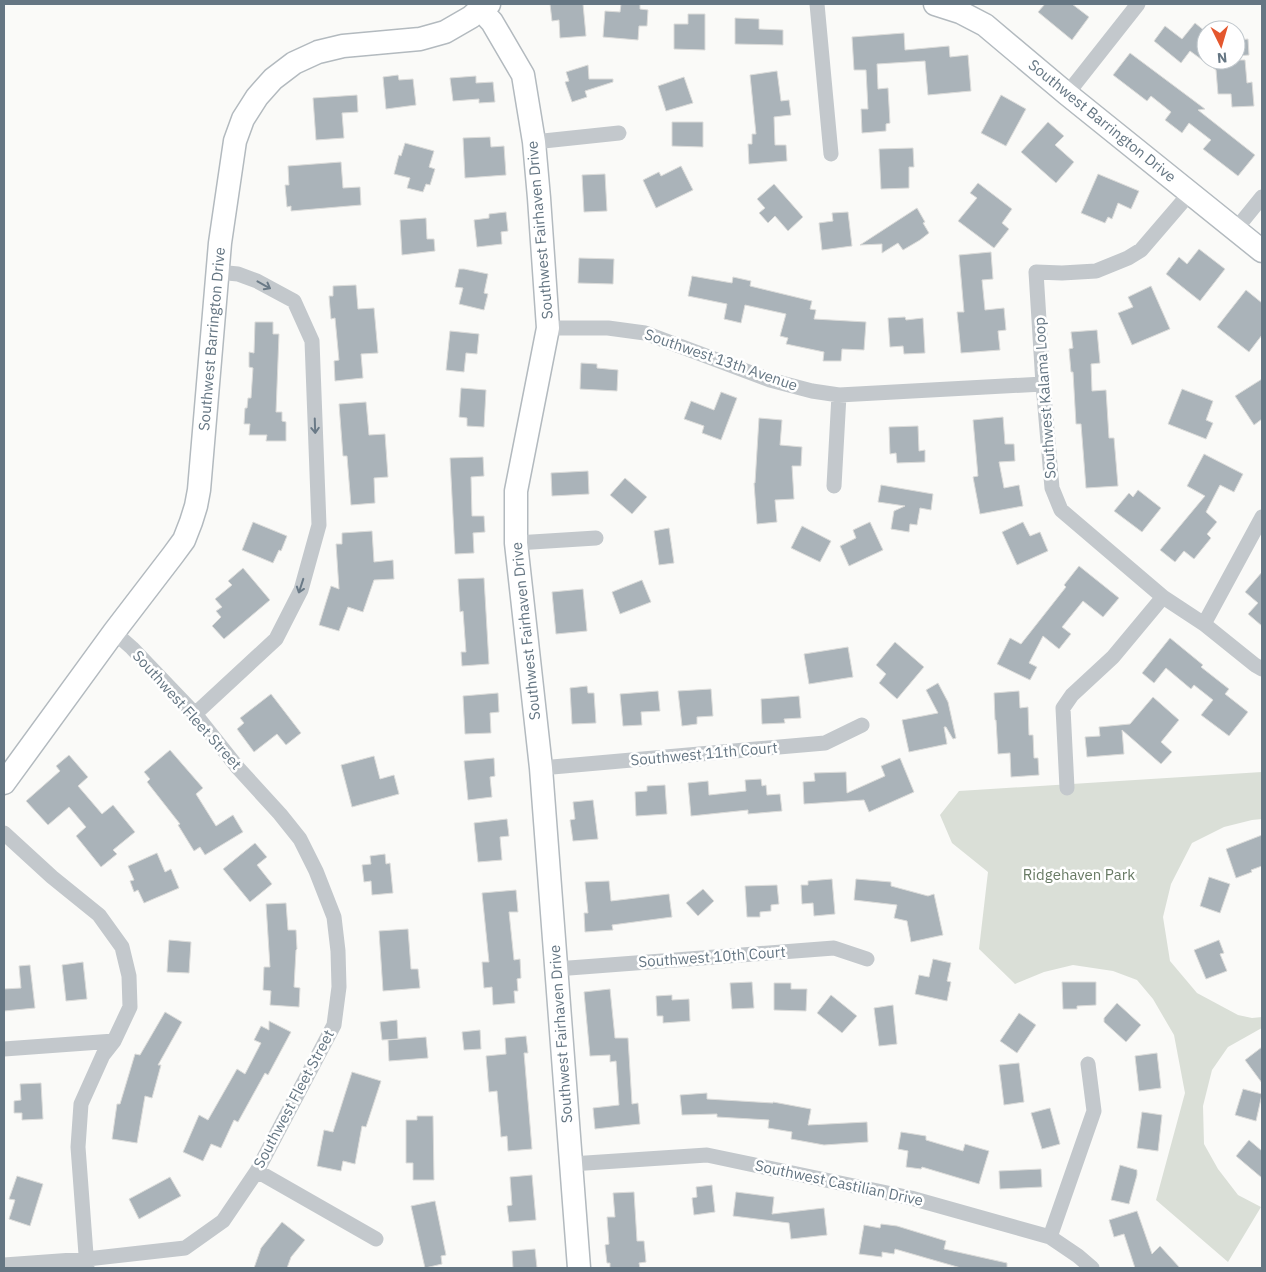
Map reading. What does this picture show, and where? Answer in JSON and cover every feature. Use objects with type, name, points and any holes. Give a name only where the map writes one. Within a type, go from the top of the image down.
[{"type":"street","points":[[817,4],[831,154]]},
{"type":"street","name":"Southwest Barrington Drive","points":[[935,4],[960,12],[985,25],[1067,94],[1262,251]]},
{"type":"street","points":[[1067,94],[1138,4]]},
{"type":"street","name":"Southwest Barrington Drive","points":[[4,783],[184,540],[196,506],[199,490],[220,243],[235,141],[243,119],[257,97],[273,79],[294,63],[318,52],[343,46],[406,40],[439,34],[457,26],[485,6]]},
{"type":"street","name":"Southwest Fairhaven Drive","points":[[485,6],[492,22],[523,75],[534,142],[539,198],[548,328],[516,491],[516,544],[541,768],[579,1268]]},
{"type":"street","points":[[534,142],[619,133]]},
{"type":"street","name":"Southwest Kalama Loop","points":[[1190,193],[1141,250],[1128,258],[1096,271],[1036,272],[1052,488],[1061,510],[1163,597],[1204,624],[1262,670]]},
{"type":"street","points":[[1236,229],[1262,197]]},
{"type":"street","points":[[194,714],[276,639],[301,590],[319,525],[312,341],[294,301],[257,281],[238,274],[217,272]]},
{"type":"street","name":"Southwest 13th Avenue","points":[[548,328],[608,328],[645,333],[770,380],[812,391],[838,395],[1043,384]]},
{"type":"street","points":[[834,486],[838,395]]},
{"type":"street","points":[[1204,624],[1262,516]]},
{"type":"street","points":[[516,544],[596,538]]},
{"type":"street","points":[[1067,788],[1062,708],[1072,695],[1113,657],[1163,597]]},
{"type":"street","name":"Southwest Fleet Street","points":[[4,1265],[87,1264],[185,1248],[223,1221],[256,1171],[334,1025],[339,987],[338,951],[334,917],[316,870],[300,840],[194,714],[132,648],[114,632]]},
{"type":"street","name":"Southwest 11th Court","points":[[541,768],[824,743],[862,726]]},
{"type":"street","points":[[4,833],[52,877],[99,915],[122,946],[129,976],[130,1007],[114,1041],[103,1055],[82,1104],[78,1148],[87,1264]]},
{"type":"street","name":"Southwest 10th Court","points":[[556,969],[834,948],[867,959]]},
{"type":"street","points":[[4,1049],[114,1041]]},
{"type":"street","points":[[1050,1237],[1094,1112],[1088,1064]]},
{"type":"street","name":"Southwest Castilian Drive","points":[[571,1164],[707,1155],[911,1198],[1050,1237],[1092,1268]]},
{"type":"street","points":[[256,1171],[376,1239]]},
{"type":"green space","name":"Ridgehaven Park","points":[[1262,772],[1262,819],[1224,827],[1192,843],[1171,884],[1163,917],[1170,961],[1197,993],[1238,1015],[1252,1018],[1262,1017],[1262,1028],[1228,1047],[1212,1070],[1203,1106],[1204,1144],[1218,1169],[1238,1195],[1261,1207],[1228,1262],[1156,1200],[1185,1093],[1174,1035],[1153,999],[1137,980],[1113,971],[1073,965],[1044,972],[1015,984],[979,949],[988,872],[952,843],[940,815],[959,791]]},
{"type":"building","points":[[550,4],[583,4],[586,36],[560,38],[559,20],[552,21]]},
{"type":"building","points":[[621,4],[640,4],[640,9],[648,10],[647,26],[639,26],[638,40],[603,37],[605,11],[620,12]]},
{"type":"building","points":[[1045,4],[1072,4],[1089,17],[1072,40],[1038,12]]},
{"type":"building","points":[[688,14],[705,14],[705,50],[674,49],[674,24],[688,24]]},
{"type":"building","points":[[735,18],[759,19],[759,29],[783,30],[783,45],[735,44]]},
{"type":"building","points":[[1196,24],[1196,55],[1190,51],[1181,63],[1154,41],[1165,26],[1182,39]]},
{"type":"building","points":[[904,33],[905,50],[949,46],[950,57],[968,55],[971,91],[928,95],[925,61],[877,64],[878,89],[888,88],[890,123],[886,124],[886,131],[862,133],[861,109],[868,109],[866,70],[854,70],[852,37]]},
{"type":"building","points":[[1246,39],[1248,39],[1249,55],[1246,55]]},
{"type":"building","points":[[1130,53],[1205,109],[1198,110],[1255,155],[1238,176],[1203,149],[1211,140],[1189,123],[1182,133],[1165,120],[1171,112],[1151,96],[1147,101],[1113,75]]},
{"type":"building","points":[[588,65],[589,79],[613,79],[613,82],[585,91],[587,97],[572,102],[565,82],[569,81],[566,72]]},
{"type":"building","points":[[1216,70],[1246,70],[1247,83],[1252,82],[1254,106],[1232,107],[1231,94],[1218,94]]},
{"type":"building","points":[[777,71],[781,101],[789,100],[791,115],[774,117],[775,145],[786,145],[787,161],[749,164],[748,144],[752,144],[752,134],[756,134],[750,75]]},
{"type":"building","points":[[398,75],[399,80],[413,79],[416,105],[386,109],[383,77]]},
{"type":"building","points":[[476,76],[476,83],[493,82],[495,102],[479,103],[479,99],[453,101],[450,78]]},
{"type":"building","points":[[684,77],[693,103],[666,111],[658,86]]},
{"type":"building","points":[[357,95],[358,112],[342,113],[344,138],[316,140],[313,98]]},
{"type":"building","points":[[1001,95],[1026,109],[1006,146],[981,133]]},
{"type":"building","points":[[672,122],[703,122],[703,147],[672,146]]},
{"type":"building","points":[[1048,122],[1064,136],[1055,145],[1074,162],[1056,183],[1021,152]]},
{"type":"building","points":[[490,137],[491,147],[504,146],[506,175],[465,178],[463,138]]},
{"type":"building","points":[[405,143],[434,151],[429,167],[435,169],[430,185],[426,184],[423,192],[407,188],[410,178],[394,174],[399,155],[401,156]]},
{"type":"building","points":[[913,148],[914,167],[909,167],[909,188],[881,189],[879,149]]},
{"type":"building","points":[[341,162],[343,188],[360,187],[361,205],[291,211],[291,206],[287,207],[285,185],[289,185],[288,166]]},
{"type":"building","points":[[681,166],[693,190],[656,208],[643,180],[659,172],[661,176]]},
{"type":"building","points":[[605,174],[607,211],[584,212],[582,175]]},
{"type":"building","points":[[1098,174],[1139,191],[1131,209],[1118,203],[1112,219],[1108,217],[1105,223],[1081,213]]},
{"type":"building","points":[[978,183],[1012,209],[1002,223],[1009,229],[994,248],[958,221],[977,198],[970,193]]},
{"type":"building","points":[[774,184],[803,217],[788,231],[775,216],[768,223],[759,213],[765,208],[757,199]]},
{"type":"building","points":[[917,208],[929,233],[920,240],[903,250],[898,243],[882,253],[882,244],[860,245]]},
{"type":"building","points":[[506,212],[508,231],[501,232],[502,244],[477,247],[474,220],[489,218],[489,214]]},
{"type":"building","points":[[848,212],[852,246],[822,250],[819,223],[833,221],[832,213]]},
{"type":"building","points":[[426,218],[427,239],[434,239],[435,251],[402,255],[400,220]]},
{"type":"building","points":[[1199,249],[1225,269],[1200,301],[1166,274],[1179,257],[1187,264]]},
{"type":"building","points":[[991,252],[993,279],[982,280],[985,310],[1004,308],[1006,330],[998,331],[1000,350],[961,353],[957,312],[964,312],[959,255]]},
{"type":"building","points":[[579,258],[614,259],[613,284],[578,283]]},
{"type":"building","points":[[459,269],[488,274],[484,293],[488,294],[484,310],[459,304],[463,288],[455,287]]},
{"type":"building","points":[[692,276],[732,283],[733,277],[751,281],[750,286],[812,301],[810,309],[816,310],[814,319],[866,322],[864,350],[842,349],[841,361],[823,361],[824,352],[786,344],[788,338],[780,336],[786,314],[745,305],[741,323],[724,319],[727,304],[688,296]]},
{"type":"building","points":[[356,285],[358,309],[374,308],[378,353],[361,354],[363,378],[335,381],[334,361],[339,360],[335,318],[331,319],[329,296],[333,296],[333,286]]},
{"type":"building","points":[[1151,286],[1170,329],[1132,345],[1118,313],[1133,307],[1128,297]]},
{"type":"building","points":[[1246,290],[1262,303],[1262,335],[1249,352],[1217,327]]},
{"type":"building","points":[[905,317],[906,320],[923,318],[925,353],[904,354],[903,346],[890,347],[888,318]]},
{"type":"building","points":[[255,322],[273,322],[273,334],[279,334],[276,412],[282,412],[282,421],[286,422],[286,441],[266,441],[267,435],[249,435],[250,424],[244,424],[245,408],[247,408],[248,398],[251,398],[253,368],[249,367],[249,352],[254,353]]},
{"type":"building","points":[[1097,330],[1100,363],[1091,364],[1092,391],[1106,390],[1109,438],[1114,438],[1118,486],[1086,488],[1081,424],[1076,424],[1073,372],[1071,372],[1069,349],[1073,348],[1071,332]]},
{"type":"building","points":[[450,331],[479,334],[477,354],[466,353],[464,372],[446,370]]},
{"type":"building","points":[[581,363],[597,364],[597,368],[618,370],[617,391],[580,389]]},
{"type":"building","points":[[1262,379],[1262,419],[1254,425],[1235,396]]},
{"type":"building","points":[[461,388],[486,390],[484,427],[467,426],[467,418],[459,417]]},
{"type":"building","points":[[1182,389],[1213,401],[1206,420],[1213,423],[1206,439],[1168,424]]},
{"type":"building","points":[[721,392],[737,398],[721,440],[702,433],[704,426],[684,419],[691,401],[714,410]]},
{"type":"building","points":[[366,402],[369,435],[385,434],[388,477],[374,478],[375,503],[351,505],[347,456],[343,456],[339,404]]},
{"type":"building","points":[[1003,417],[1005,444],[1014,444],[1015,461],[999,462],[1004,488],[1019,485],[1023,506],[980,514],[973,477],[978,476],[973,420]]},
{"type":"building","points":[[759,418],[782,420],[780,445],[802,447],[801,466],[792,466],[794,499],[775,500],[777,522],[757,524],[754,483]]},
{"type":"building","points":[[918,426],[919,451],[925,450],[925,462],[897,463],[896,453],[890,454],[889,427]]},
{"type":"building","points":[[1204,454],[1243,474],[1234,492],[1220,485],[1206,512],[1217,522],[1207,534],[1211,538],[1194,559],[1184,551],[1175,562],[1160,550],[1205,496],[1187,486]]},
{"type":"building","points":[[483,457],[484,476],[471,477],[472,516],[484,516],[485,532],[473,533],[474,553],[455,554],[450,458]]},
{"type":"building","points":[[588,471],[589,494],[552,496],[551,473]]},
{"type":"building","points":[[625,478],[647,497],[632,514],[610,495]]},
{"type":"building","points":[[881,485],[933,494],[931,510],[920,508],[917,525],[910,524],[909,532],[891,529],[894,511],[905,506],[878,502]]},
{"type":"building","points":[[1138,490],[1161,508],[1142,532],[1114,511],[1129,493],[1133,497]]},
{"type":"building","points":[[253,522],[287,536],[281,551],[279,550],[273,563],[242,550]]},
{"type":"building","points":[[870,522],[883,550],[849,566],[840,546],[856,538],[853,530]]},
{"type":"building","points":[[1023,522],[1030,536],[1040,532],[1048,551],[1017,565],[1002,532]]},
{"type":"building","points":[[802,526],[831,541],[820,562],[791,548]]},
{"type":"building","points":[[669,528],[674,563],[659,565],[654,531]]},
{"type":"building","points":[[372,531],[374,562],[393,560],[394,579],[374,580],[363,612],[348,607],[339,631],[319,625],[331,586],[339,589],[336,544],[342,544],[342,533]]},
{"type":"building","points":[[1079,566],[1119,598],[1103,617],[1083,601],[1062,627],[1071,634],[1059,649],[1043,636],[1029,663],[1037,667],[1030,680],[997,664],[1010,638],[1021,644],[1066,587],[1064,585]]},
{"type":"building","points":[[243,568],[270,600],[224,639],[212,626],[221,617],[216,611],[222,607],[215,599],[232,585],[228,581]]},
{"type":"building","points":[[1262,572],[1262,626],[1248,614],[1258,603],[1245,592]]},
{"type":"building","points":[[484,578],[489,664],[462,666],[461,652],[466,652],[463,611],[460,612],[458,579]]},
{"type":"building","points":[[642,580],[651,602],[620,614],[612,592]]},
{"type":"building","points":[[583,589],[587,631],[556,634],[552,592]]},
{"type":"building","points":[[1170,638],[1203,665],[1201,667],[1229,689],[1225,694],[1248,712],[1229,736],[1201,715],[1213,700],[1194,685],[1191,689],[1166,668],[1154,683],[1142,673]]},
{"type":"building","points":[[895,642],[924,667],[897,699],[879,683],[886,674],[876,665]]},
{"type":"building","points":[[848,647],[853,677],[809,684],[804,654]]},
{"type":"building","points":[[938,683],[948,702],[956,738],[953,739],[946,727],[944,727],[947,744],[909,752],[902,720],[938,713],[926,690]]},
{"type":"building","points":[[587,686],[588,693],[594,693],[596,723],[572,724],[570,688]]},
{"type":"building","points":[[711,689],[713,716],[697,717],[697,724],[682,726],[678,691]]},
{"type":"building","points":[[658,691],[660,711],[641,712],[642,725],[623,726],[620,694]]},
{"type":"building","points":[[1019,691],[1020,708],[1028,707],[1029,735],[1033,735],[1034,758],[1038,758],[1039,775],[1011,777],[1010,753],[998,754],[994,693]]},
{"type":"building","points":[[498,693],[499,712],[490,713],[491,733],[465,734],[463,696]]},
{"type":"building","points":[[271,694],[301,733],[286,745],[277,734],[254,752],[237,729],[244,723],[240,718]]},
{"type":"building","points":[[799,696],[801,718],[784,719],[785,723],[762,724],[761,699]]},
{"type":"building","points":[[1153,697],[1179,720],[1161,742],[1172,752],[1161,764],[1122,730],[1124,754],[1087,757],[1085,737],[1100,736],[1099,727],[1130,724]]},
{"type":"building","points":[[170,750],[203,788],[196,794],[216,826],[233,815],[243,832],[205,855],[200,847],[194,851],[178,825],[180,824],[147,782],[150,779],[144,772]]},
{"type":"building","points":[[69,755],[88,777],[78,786],[102,814],[113,805],[135,832],[113,850],[117,854],[101,867],[76,836],[86,827],[69,807],[48,825],[26,801],[60,771],[56,766]]},
{"type":"building","points":[[374,756],[380,779],[394,775],[399,794],[352,807],[341,765]]},
{"type":"building","points":[[494,758],[495,776],[490,777],[492,797],[468,800],[464,761]]},
{"type":"building","points":[[900,758],[914,792],[869,812],[864,800],[804,804],[803,782],[815,781],[814,773],[846,772],[847,793],[885,776],[881,766]]},
{"type":"building","points":[[761,779],[762,786],[766,785],[767,795],[780,794],[782,811],[748,814],[748,810],[691,816],[688,783],[708,781],[709,795],[746,791],[745,780]]},
{"type":"building","points":[[665,785],[667,814],[636,816],[635,792],[647,791],[647,786]]},
{"type":"building","points":[[593,800],[598,839],[573,841],[570,820],[575,819],[573,802]]},
{"type":"building","points":[[507,819],[509,836],[500,837],[502,860],[478,862],[474,823]]},
{"type":"building","points":[[1262,835],[1262,866],[1236,878],[1226,849]]},
{"type":"building","points":[[255,843],[267,857],[257,865],[272,884],[250,902],[223,869]]},
{"type":"building","points":[[157,853],[165,872],[171,869],[179,888],[144,903],[138,890],[134,892],[130,881],[134,880],[128,866]]},
{"type":"building","points":[[385,854],[386,864],[390,863],[393,893],[372,895],[371,881],[364,882],[362,865],[371,864],[370,856]]},
{"type":"building","points":[[1209,877],[1230,884],[1220,913],[1200,906]]},
{"type":"building","points":[[832,879],[835,914],[814,916],[813,903],[802,904],[801,885],[808,885],[808,881]]},
{"type":"building","points":[[856,879],[891,882],[891,886],[928,896],[934,894],[943,935],[911,942],[907,921],[894,918],[897,905],[854,900]]},
{"type":"building","points":[[609,881],[611,901],[669,894],[672,917],[612,925],[613,930],[585,932],[584,913],[588,913],[585,882]]},
{"type":"building","points":[[777,885],[779,904],[771,905],[771,911],[760,912],[760,917],[747,917],[745,886]]},
{"type":"building","points":[[703,889],[714,901],[698,916],[686,903]]},
{"type":"building","points":[[516,890],[518,912],[509,912],[514,960],[520,959],[521,978],[517,979],[518,991],[514,991],[515,1003],[493,1005],[492,987],[484,988],[482,962],[489,962],[482,893]]},
{"type":"building","points":[[286,903],[288,930],[296,930],[297,949],[294,987],[300,988],[299,1007],[270,1005],[271,991],[263,990],[264,967],[270,967],[266,904]]},
{"type":"building","points":[[408,929],[411,969],[418,969],[420,988],[383,991],[379,931]]},
{"type":"building","points":[[169,940],[191,942],[189,973],[167,972]]},
{"type":"building","points":[[1219,940],[1224,953],[1220,954],[1227,971],[1206,979],[1194,950]]},
{"type":"building","points":[[933,959],[951,963],[947,981],[951,982],[947,1001],[915,994],[919,975],[929,977]]},
{"type":"building","points":[[83,962],[87,999],[66,1001],[62,965]]},
{"type":"building","points":[[30,965],[35,1008],[4,1011],[4,989],[21,988],[19,966]]},
{"type":"building","points":[[752,982],[754,1008],[732,1009],[730,983]]},
{"type":"building","points":[[1062,982],[1096,982],[1096,1005],[1077,1006],[1077,1009],[1063,1009]]},
{"type":"building","points":[[774,983],[791,983],[791,989],[807,989],[806,1011],[774,1010]]},
{"type":"building","points":[[610,989],[615,1038],[628,1038],[632,1104],[638,1103],[640,1124],[595,1129],[593,1108],[619,1105],[616,1061],[610,1062],[610,1055],[590,1056],[584,992]]},
{"type":"building","points":[[672,995],[672,1000],[689,999],[690,1021],[663,1023],[663,1016],[657,1016],[656,996]]},
{"type":"building","points":[[831,995],[857,1016],[842,1033],[817,1013]]},
{"type":"building","points":[[1117,1003],[1141,1025],[1126,1042],[1104,1022],[1104,1018]]},
{"type":"building","points":[[893,1005],[897,1044],[879,1046],[874,1008]]},
{"type":"building","points":[[165,1012],[182,1022],[158,1065],[161,1065],[152,1098],[145,1096],[137,1143],[112,1139],[117,1104],[120,1104],[135,1054],[140,1055]]},
{"type":"building","points":[[1019,1013],[1036,1025],[1017,1053],[1000,1041]]},
{"type":"building","points":[[397,1020],[398,1039],[382,1040],[380,1022]]},
{"type":"building","points":[[269,1021],[291,1032],[268,1075],[265,1073],[238,1122],[234,1120],[221,1148],[211,1144],[203,1161],[183,1152],[199,1115],[208,1120],[237,1069],[245,1074],[261,1043],[254,1040],[261,1026],[269,1030]]},
{"type":"building","points":[[480,1030],[481,1049],[464,1050],[462,1032]]},
{"type":"building","points":[[526,1036],[528,1053],[524,1053],[532,1149],[508,1151],[507,1136],[501,1137],[497,1091],[489,1092],[486,1056],[506,1054],[505,1038]]},
{"type":"building","points":[[426,1037],[428,1058],[389,1061],[388,1040]]},
{"type":"building","points":[[1262,1047],[1262,1083],[1245,1060]]},
{"type":"building","points":[[1157,1053],[1161,1088],[1139,1091],[1135,1056]]},
{"type":"building","points":[[1019,1063],[1024,1102],[1004,1105],[999,1065]]},
{"type":"building","points":[[352,1072],[381,1081],[366,1127],[362,1126],[355,1164],[343,1161],[341,1171],[317,1166],[324,1130],[333,1132]]},
{"type":"building","points":[[41,1083],[43,1119],[22,1120],[22,1113],[14,1113],[14,1101],[21,1100],[20,1084]]},
{"type":"building","points":[[1243,1089],[1262,1094],[1256,1121],[1235,1115]]},
{"type":"building","points":[[707,1093],[707,1099],[773,1102],[811,1109],[808,1125],[867,1122],[868,1142],[824,1145],[791,1139],[792,1132],[768,1128],[769,1120],[717,1117],[717,1114],[682,1115],[680,1095]]},
{"type":"building","points":[[1050,1108],[1060,1144],[1042,1149],[1031,1113]]},
{"type":"building","points":[[1142,1112],[1162,1115],[1158,1151],[1137,1148]]},
{"type":"building","points":[[417,1116],[433,1116],[434,1180],[413,1180],[413,1163],[406,1163],[406,1120],[417,1120]]},
{"type":"building","points":[[901,1132],[926,1136],[926,1140],[963,1151],[965,1144],[989,1151],[979,1184],[922,1167],[921,1169],[906,1167],[908,1151],[898,1149]]},
{"type":"building","points":[[1249,1140],[1262,1151],[1262,1178],[1236,1156]]},
{"type":"building","points":[[1120,1165],[1137,1170],[1129,1204],[1111,1200]]},
{"type":"building","points":[[1041,1169],[1042,1187],[1000,1189],[999,1171]]},
{"type":"building","points":[[532,1175],[536,1220],[509,1222],[507,1206],[512,1205],[510,1177]]},
{"type":"building","points":[[17,1176],[43,1184],[30,1226],[9,1219],[15,1200],[9,1199]]},
{"type":"building","points":[[170,1177],[181,1196],[139,1219],[129,1199]]},
{"type":"building","points":[[712,1185],[715,1212],[694,1215],[692,1198],[697,1197],[696,1187]]},
{"type":"building","points":[[634,1192],[637,1241],[644,1241],[646,1262],[639,1263],[640,1268],[610,1268],[610,1263],[607,1263],[605,1245],[609,1244],[607,1217],[615,1217],[613,1193]]},
{"type":"building","points":[[736,1192],[774,1197],[772,1214],[824,1208],[827,1235],[791,1239],[789,1223],[733,1216]]},
{"type":"building","points":[[435,1201],[446,1255],[441,1256],[442,1264],[425,1268],[411,1206]]},
{"type":"building","points":[[1137,1211],[1152,1254],[1160,1246],[1180,1268],[1135,1268],[1124,1234],[1114,1237],[1109,1220]]},
{"type":"building","points":[[282,1222],[305,1240],[291,1257],[287,1268],[254,1268],[261,1248]]},
{"type":"building","points":[[881,1224],[897,1226],[946,1241],[944,1249],[1007,1263],[1007,1268],[961,1268],[895,1249],[894,1254],[882,1252],[882,1257],[859,1254],[864,1225],[880,1228]]},
{"type":"building","points":[[535,1249],[537,1268],[513,1268],[512,1251]]}]
